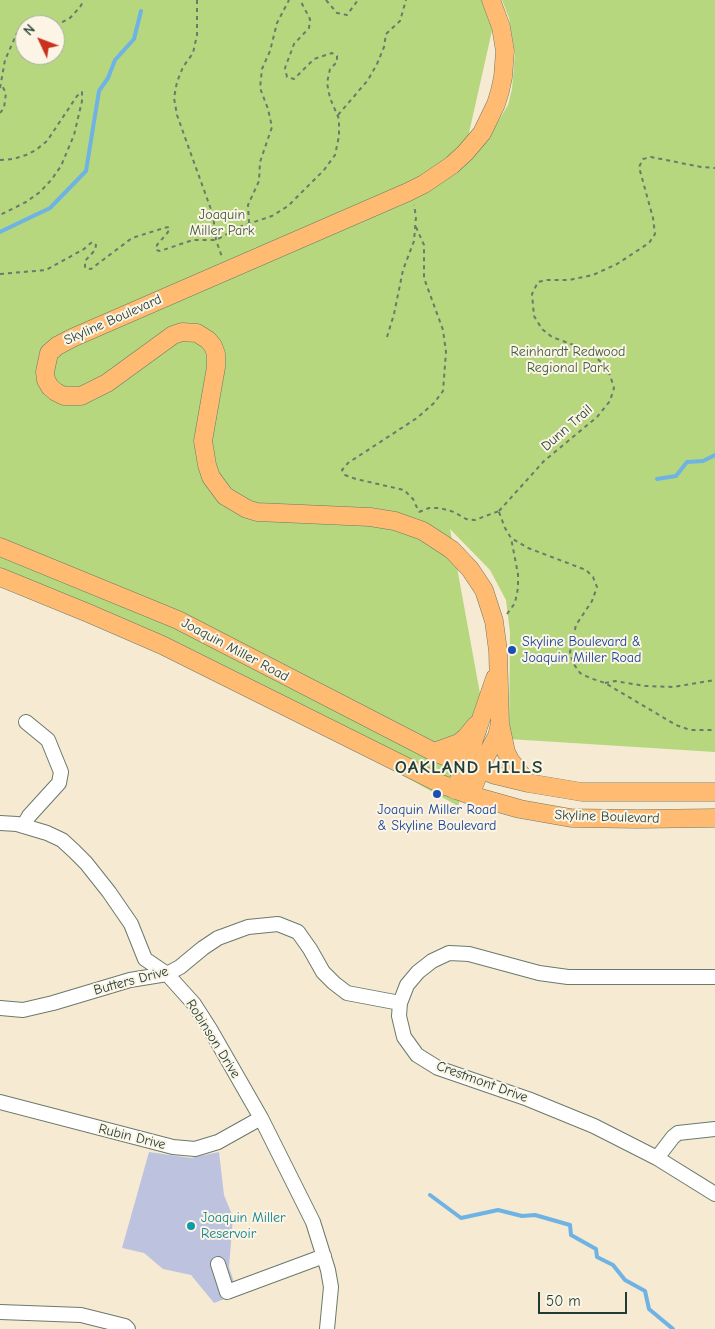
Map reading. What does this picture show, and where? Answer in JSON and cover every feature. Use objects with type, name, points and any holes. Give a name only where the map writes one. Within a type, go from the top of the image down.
[{"type":"main road","name":"Skyline Boulevard","points":[[472,767],[497,736],[500,724],[498,651],[494,621],[484,590],[470,569],[452,550],[423,532],[416,520],[395,522],[370,517],[257,512],[247,509],[225,496],[211,477],[206,465],[203,441],[216,367],[216,354],[208,340],[197,333],[182,332],[173,335],[107,383],[81,396],[64,396],[50,387],[46,380],[45,372],[49,353],[57,346],[408,192],[436,176],[465,152],[482,133],[493,110],[503,77],[505,50],[501,27],[491,0]]},
{"type":"main road","name":"Joaquin Miller Road","points":[[0,547],[178,620],[434,752],[472,767]]},
{"type":"main road","name":"Joaquin Miller Road","points":[[0,577],[162,645],[463,792]]},
{"type":"main road","name":"Skyline Boulevard","points":[[498,668],[480,718],[472,767],[463,792],[520,809],[571,818],[715,818]]},
{"type":"main road","points":[[434,752],[459,743],[466,737],[480,718]]},
{"type":"main road","points":[[500,724],[510,760],[528,784]]},
{"type":"main road","name":"Skyline Boulevard","points":[[472,767],[528,784],[582,792],[715,792]]},
{"type":"street","points":[[23,826],[29,816],[59,783],[61,772],[48,740],[26,722]]},
{"type":"street","name":"Robinson Drive","points":[[0,823],[23,826],[47,833],[62,840],[86,863],[110,892],[132,924],[144,960],[167,974],[194,1004],[210,1028],[261,1118],[313,1222],[332,1288],[327,1329]]},
{"type":"street","name":"Butters Drive","points":[[0,1008],[23,1010],[53,1004],[130,980],[167,974],[180,967],[218,938],[248,927],[278,924],[298,932],[323,972],[334,984],[347,993],[400,1003]]},
{"type":"street","name":"Crestmont Drive","points":[[715,977],[568,977],[539,973],[469,954],[449,953],[432,961],[407,984],[400,1003],[399,1016],[404,1038],[417,1055],[438,1068],[528,1099],[594,1126],[657,1158],[715,1194]]},
{"type":"street","name":"Rubin Drive","points":[[0,1102],[173,1147],[195,1149],[218,1142],[261,1118]]},
{"type":"street","points":[[657,1158],[673,1137],[678,1134],[715,1129]]},
{"type":"street","points":[[218,1264],[227,1292],[324,1256]]},
{"type":"street","points":[[0,1312],[81,1315],[125,1326],[128,1329]]},
{"type":"path","points":[[65,21],[70,18],[84,0]]},
{"type":"path","points":[[197,0],[197,35],[193,53],[183,67],[177,82],[174,98],[180,124],[213,215],[216,240],[222,257],[218,274]]},
{"type":"path","points":[[249,223],[248,205],[259,181],[260,162],[272,127],[260,88],[262,69],[270,51],[277,23],[289,0]]},
{"type":"path","points":[[0,274],[46,270],[84,249],[92,242],[96,245],[95,250],[85,261],[85,268],[90,270],[132,238],[169,227],[168,232],[157,245],[156,250],[194,240],[216,240],[249,223],[272,216],[288,206],[324,170],[335,155],[339,136],[338,115],[330,98],[327,83],[330,70],[336,62],[337,56],[332,53],[314,59],[294,79],[286,77],[285,68],[294,44],[308,28],[310,19],[300,0]]},
{"type":"path","points":[[326,0],[337,13],[347,15],[358,0]]},
{"type":"path","points":[[338,115],[368,80],[384,47],[386,34],[400,21],[406,0]]},
{"type":"path","points":[[0,88],[6,60],[15,38]]},
{"type":"path","points":[[0,113],[4,108],[6,93],[1,84]]},
{"type":"path","points":[[0,160],[26,155],[47,141],[76,96],[82,92],[82,101],[74,135],[61,166],[40,192],[26,202],[0,215]]},
{"type":"path","name":"Dunn Trail","points":[[499,511],[544,461],[597,417],[610,401],[614,388],[610,375],[601,362],[587,350],[552,337],[542,329],[534,316],[532,294],[538,282],[569,280],[593,275],[617,264],[649,243],[655,234],[653,218],[639,167],[643,159],[650,157],[715,168]]},
{"type":"path","points":[[387,337],[404,270],[414,241],[416,217],[414,205],[408,192]]},
{"type":"path","points":[[416,227],[424,244],[424,278],[442,330],[446,352],[443,391],[434,403],[417,418],[348,463],[342,470],[345,474],[356,479],[404,490],[413,499],[416,520]]},
{"type":"path","points":[[416,520],[428,508],[440,508],[454,512],[466,519],[476,520],[499,511],[511,538],[518,574],[518,588],[515,603],[506,616],[494,621]]},
{"type":"path","points":[[511,538],[528,548],[586,570],[593,577],[597,587],[592,601],[576,625],[570,652],[573,663],[580,672],[605,683],[676,725],[690,730],[715,730]]},
{"type":"path","points":[[605,683],[615,681],[645,686],[673,687],[715,680]]},
{"type":"shaded area","points":[[149,1152],[191,1158],[219,1152],[224,1195],[233,1217],[229,1267],[235,1285],[315,1265],[214,1303],[191,1275],[163,1269],[144,1253],[122,1248]]},
{"type":"green space","name":"Joaquin Miller Park","points":[[0,0],[495,0],[498,4],[462,164],[491,133],[508,105],[512,89],[515,53],[509,18],[502,0],[715,0],[715,752],[509,739],[510,632],[506,600],[490,570],[450,529],[487,732],[458,806],[288,712],[126,634],[0,583]]},
{"type":"waterway","points":[[0,232],[50,208],[86,171],[99,91],[108,78],[115,60],[134,39],[141,11]]},
{"type":"waterway","points":[[657,479],[676,476],[687,462],[703,461],[715,455]]},
{"type":"waterway","points":[[430,1195],[461,1218],[498,1210],[522,1216],[535,1215],[570,1225],[571,1235],[596,1249],[597,1257],[613,1265],[625,1280],[645,1291],[649,1309],[673,1329]]},
{"type":"place","name":"Skyline Boulevard & Joaquin Miller Road","points":[[512,650]]},
{"type":"place","name":"Joaquin Miller Road & Skyline Boulevard","points":[[437,794]]},
{"type":"place","name":"Joaquin Miller Reservoir","points":[[191,1226]]},
{"type":"district","name":"OAKLAND HILLS","points":[[469,768]]},
{"type":"park label","name":"Reinhardt Redwood Regional Park","points":[[568,360]]}]
